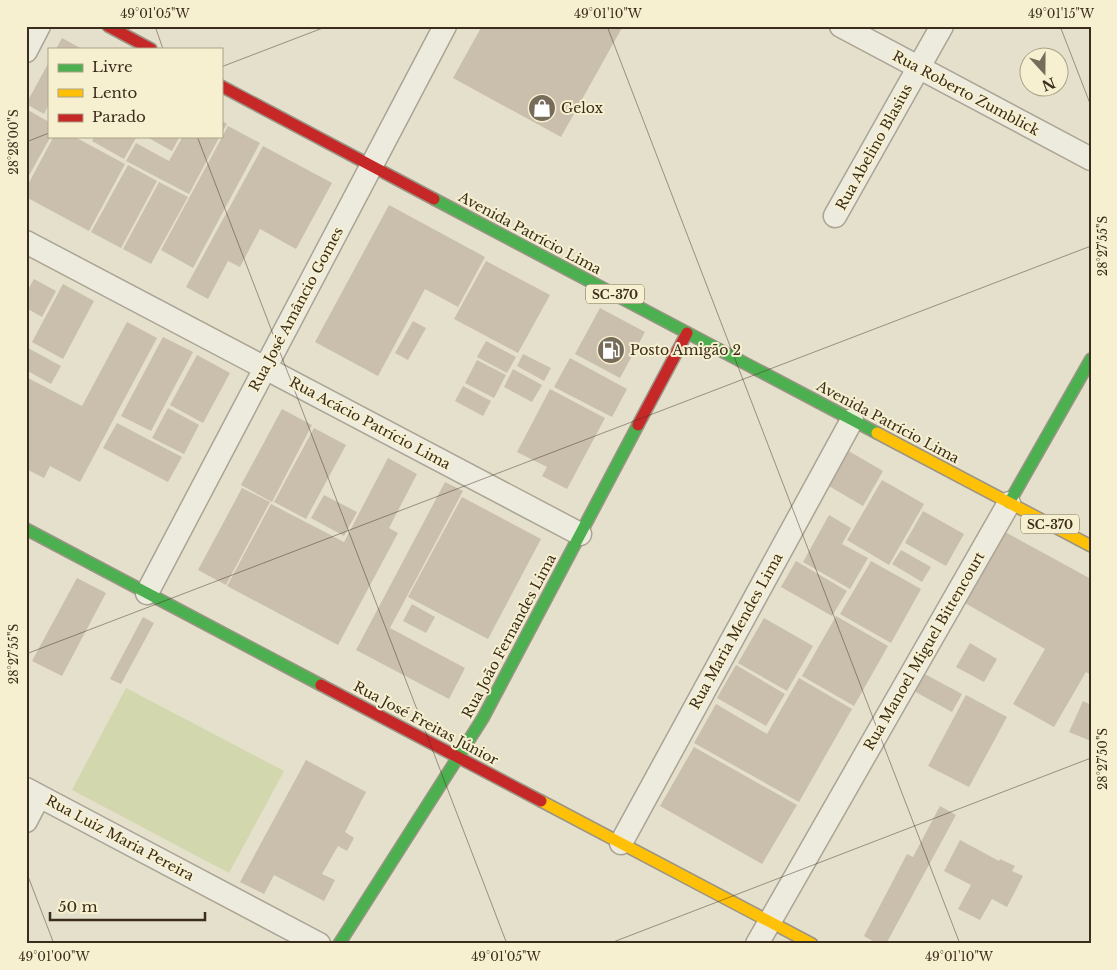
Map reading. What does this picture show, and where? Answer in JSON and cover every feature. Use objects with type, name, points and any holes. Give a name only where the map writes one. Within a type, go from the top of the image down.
[{"type":"street","points":[[26,51],[39,26]]},
{"type":"street","points":[[108,26],[149,48]]},
{"type":"street","name":"Rua José Amâncio Gomes","points":[[147,593],[445,26]]},
{"type":"street","name":"Rua Roberto Zumblick","points":[[841,26],[1091,159]]},
{"type":"street","name":"Rua Abelino Blasius","points":[[835,216],[942,26]]},
{"type":"street","name":"Avenida Patrício Lima","points":[[222,87],[1091,546]]},
{"type":"street","name":"Rua Acácio Patrício Lima","points":[[26,242],[580,534]]},
{"type":"street","name":"Rua João Fernandes Lima","points":[[339,944],[459,758],[515,659],[688,333]]},
{"type":"street","name":"Rua Manoel Miguel Bittencourt","points":[[757,944],[1091,359]]},
{"type":"street","name":"Rua Maria Mendes Lima","points":[[621,843],[852,420]]},
{"type":"street","name":"Rua José Freitas Júnior","points":[[26,529],[812,944]]},
{"type":"street","points":[[26,821],[33,792]]},
{"type":"street","name":"Rua Luiz Maria Pereira","points":[[33,792],[320,944]]},
{"type":"green space","points":[[126,688],[284,771],[229,873],[72,790]]},
{"type":"building","name":"Gelox","points":[[482,26],[623,26],[561,137],[453,78]]},
{"type":"building","points":[[62,38],[80,48],[57,48]]},
{"type":"building","points":[[48,64],[48,106],[44,114],[26,104]]},
{"type":"building","points":[[28,110],[48,121],[48,138],[50,138],[26,181]]},
{"type":"building","points":[[222,121],[227,124],[222,132]]},
{"type":"building","points":[[228,126],[260,143],[193,268],[161,250]]},
{"type":"building","points":[[53,138],[77,138],[125,164],[89,231],[26,197],[26,188]]},
{"type":"building","points":[[94,138],[136,138],[124,159],[92,141]]},
{"type":"building","points":[[149,138],[179,138],[172,151]]},
{"type":"building","points":[[182,138],[219,138],[189,194],[126,161],[136,143],[169,161]]},
{"type":"building","points":[[263,146],[332,183],[296,249],[260,229],[240,267],[228,261],[208,299],[186,287]]},
{"type":"building","points":[[128,165],[157,181],[121,248],[91,232]]},
{"type":"building","points":[[159,182],[188,197],[151,264],[123,249]]},
{"type":"building","points":[[389,205],[485,257],[458,307],[425,289],[378,376],[315,342]]},
{"type":"building","points":[[486,261],[550,295],[518,353],[454,319]]},
{"type":"building","points":[[34,279],[56,291],[42,317],[26,308],[26,293]]},
{"type":"building","points":[[63,284],[94,301],[63,359],[32,342]]},
{"type":"building","points":[[600,308],[645,332],[620,378],[575,354]]},
{"type":"building","points":[[413,321],[426,328],[408,360],[395,353]]},
{"type":"building","points":[[127,322],[157,338],[80,482],[50,466],[44,478],[26,469],[26,377],[82,406]]},
{"type":"building","points":[[163,337],[193,352],[151,431],[121,416]]},
{"type":"building","points":[[486,341],[516,357],[507,373],[477,357]]},
{"type":"building","points":[[28,348],[61,366],[51,384],[26,370],[26,352]]},
{"type":"building","points":[[523,354],[551,368],[544,381],[517,366]]},
{"type":"building","points":[[197,355],[230,373],[203,423],[170,405]]},
{"type":"building","points":[[570,358],[627,389],[612,417],[554,387]]},
{"type":"building","points":[[477,360],[506,375],[494,398],[465,383]]},
{"type":"building","points":[[513,369],[542,385],[532,402],[504,387]]},
{"type":"building","points":[[463,386],[491,401],[483,416],[455,401]]},
{"type":"building","points":[[550,389],[605,418],[567,489],[542,476],[547,467],[517,452]]},
{"type":"building","points":[[168,408],[199,425],[184,454],[152,438]]},
{"type":"building","points":[[282,409],[312,425],[272,502],[241,485]]},
{"type":"building","points":[[117,423],[182,457],[168,482],[103,448]]},
{"type":"building","points":[[314,428],[346,445],[306,519],[274,502]]},
{"type":"building","points":[[847,450],[883,471],[863,506],[827,485]]},
{"type":"building","points":[[388,458],[417,474],[389,528],[398,533],[338,645],[227,586],[271,504],[344,542]]},
{"type":"building","points":[[882,480],[924,504],[889,565],[847,540]]},
{"type":"building","points":[[445,482],[463,491],[390,628],[465,668],[449,699],[356,650]]},
{"type":"building","points":[[242,488],[270,502],[226,585],[198,570]]},
{"type":"building","points":[[324,495],[357,512],[344,536],[311,518]]},
{"type":"building","points":[[462,497],[541,539],[488,639],[408,597]]},
{"type":"building","points":[[923,511],[964,534],[946,566],[905,543]]},
{"type":"building","points":[[829,515],[851,528],[842,544],[868,558],[850,589],[803,562]]},
{"type":"building","points":[[1005,532],[1091,579],[1091,675],[1086,672],[1054,727],[1013,704],[1045,649],[965,603]]},
{"type":"building","points":[[901,550],[931,567],[922,582],[892,564]]},
{"type":"building","points":[[796,561],[847,591],[832,616],[781,587]]},
{"type":"building","points":[[871,561],[921,589],[891,643],[840,614]]},
{"type":"building","points":[[77,578],[106,593],[62,676],[32,661]]},
{"type":"building","points":[[412,604],[435,617],[426,633],[403,621]]},
{"type":"building","points":[[836,616],[888,646],[854,706],[802,676]]},
{"type":"building","points":[[143,617],[154,623],[121,684],[110,679]]},
{"type":"building","points":[[764,618],[813,646],[787,691],[738,663]]},
{"type":"building","points":[[970,643],[997,659],[984,682],[956,667]]},
{"type":"building","points":[[736,665],[785,694],[766,726],[717,698]]},
{"type":"building","points":[[921,672],[962,694],[952,712],[912,690]]},
{"type":"building","points":[[799,678],[852,709],[799,802],[694,743],[716,704],[767,734]]},
{"type":"building","points":[[966,695],[1007,717],[969,787],[928,766]]},
{"type":"building","points":[[1083,701],[1091,705],[1091,741],[1069,732]]},
{"type":"building","points":[[694,747],[797,805],[762,864],[660,806]]},
{"type":"building","points":[[306,760],[366,792],[345,832],[354,838],[347,851],[338,846],[322,874],[335,880],[324,901],[274,875],[264,894],[240,882]]},
{"type":"building","points":[[940,806],[956,815],[886,944],[878,944],[864,936],[907,854],[913,857]]},
{"type":"building","points":[[960,840],[999,861],[1000,859],[1015,866],[1012,871],[1023,876],[1007,907],[992,899],[980,920],[958,909],[971,885],[944,871]]},
{"type":"traffic: fast","points":[[434,199],[877,433]]},
{"type":"traffic: fast","points":[[1009,503],[1091,359]]},
{"type":"traffic: fast","points":[[339,944],[483,718],[638,425]]},
{"type":"traffic: fast","points":[[26,529],[321,685]]},
{"type":"traffic: slow","points":[[877,433],[1091,546]]},
{"type":"traffic: slow","points":[[541,801],[812,944]]},
{"type":"traffic: jam","points":[[108,26],[149,48]]},
{"type":"traffic: jam","points":[[222,87],[434,199]]},
{"type":"traffic: jam","points":[[638,425],[687,333]]},
{"type":"traffic: jam","points":[[321,685],[541,801]]},
{"type":"place","name":"Gelox","points":[[542,108]]},
{"type":"place","name":"Posto Amigão 2","points":[[611,350]]}]
